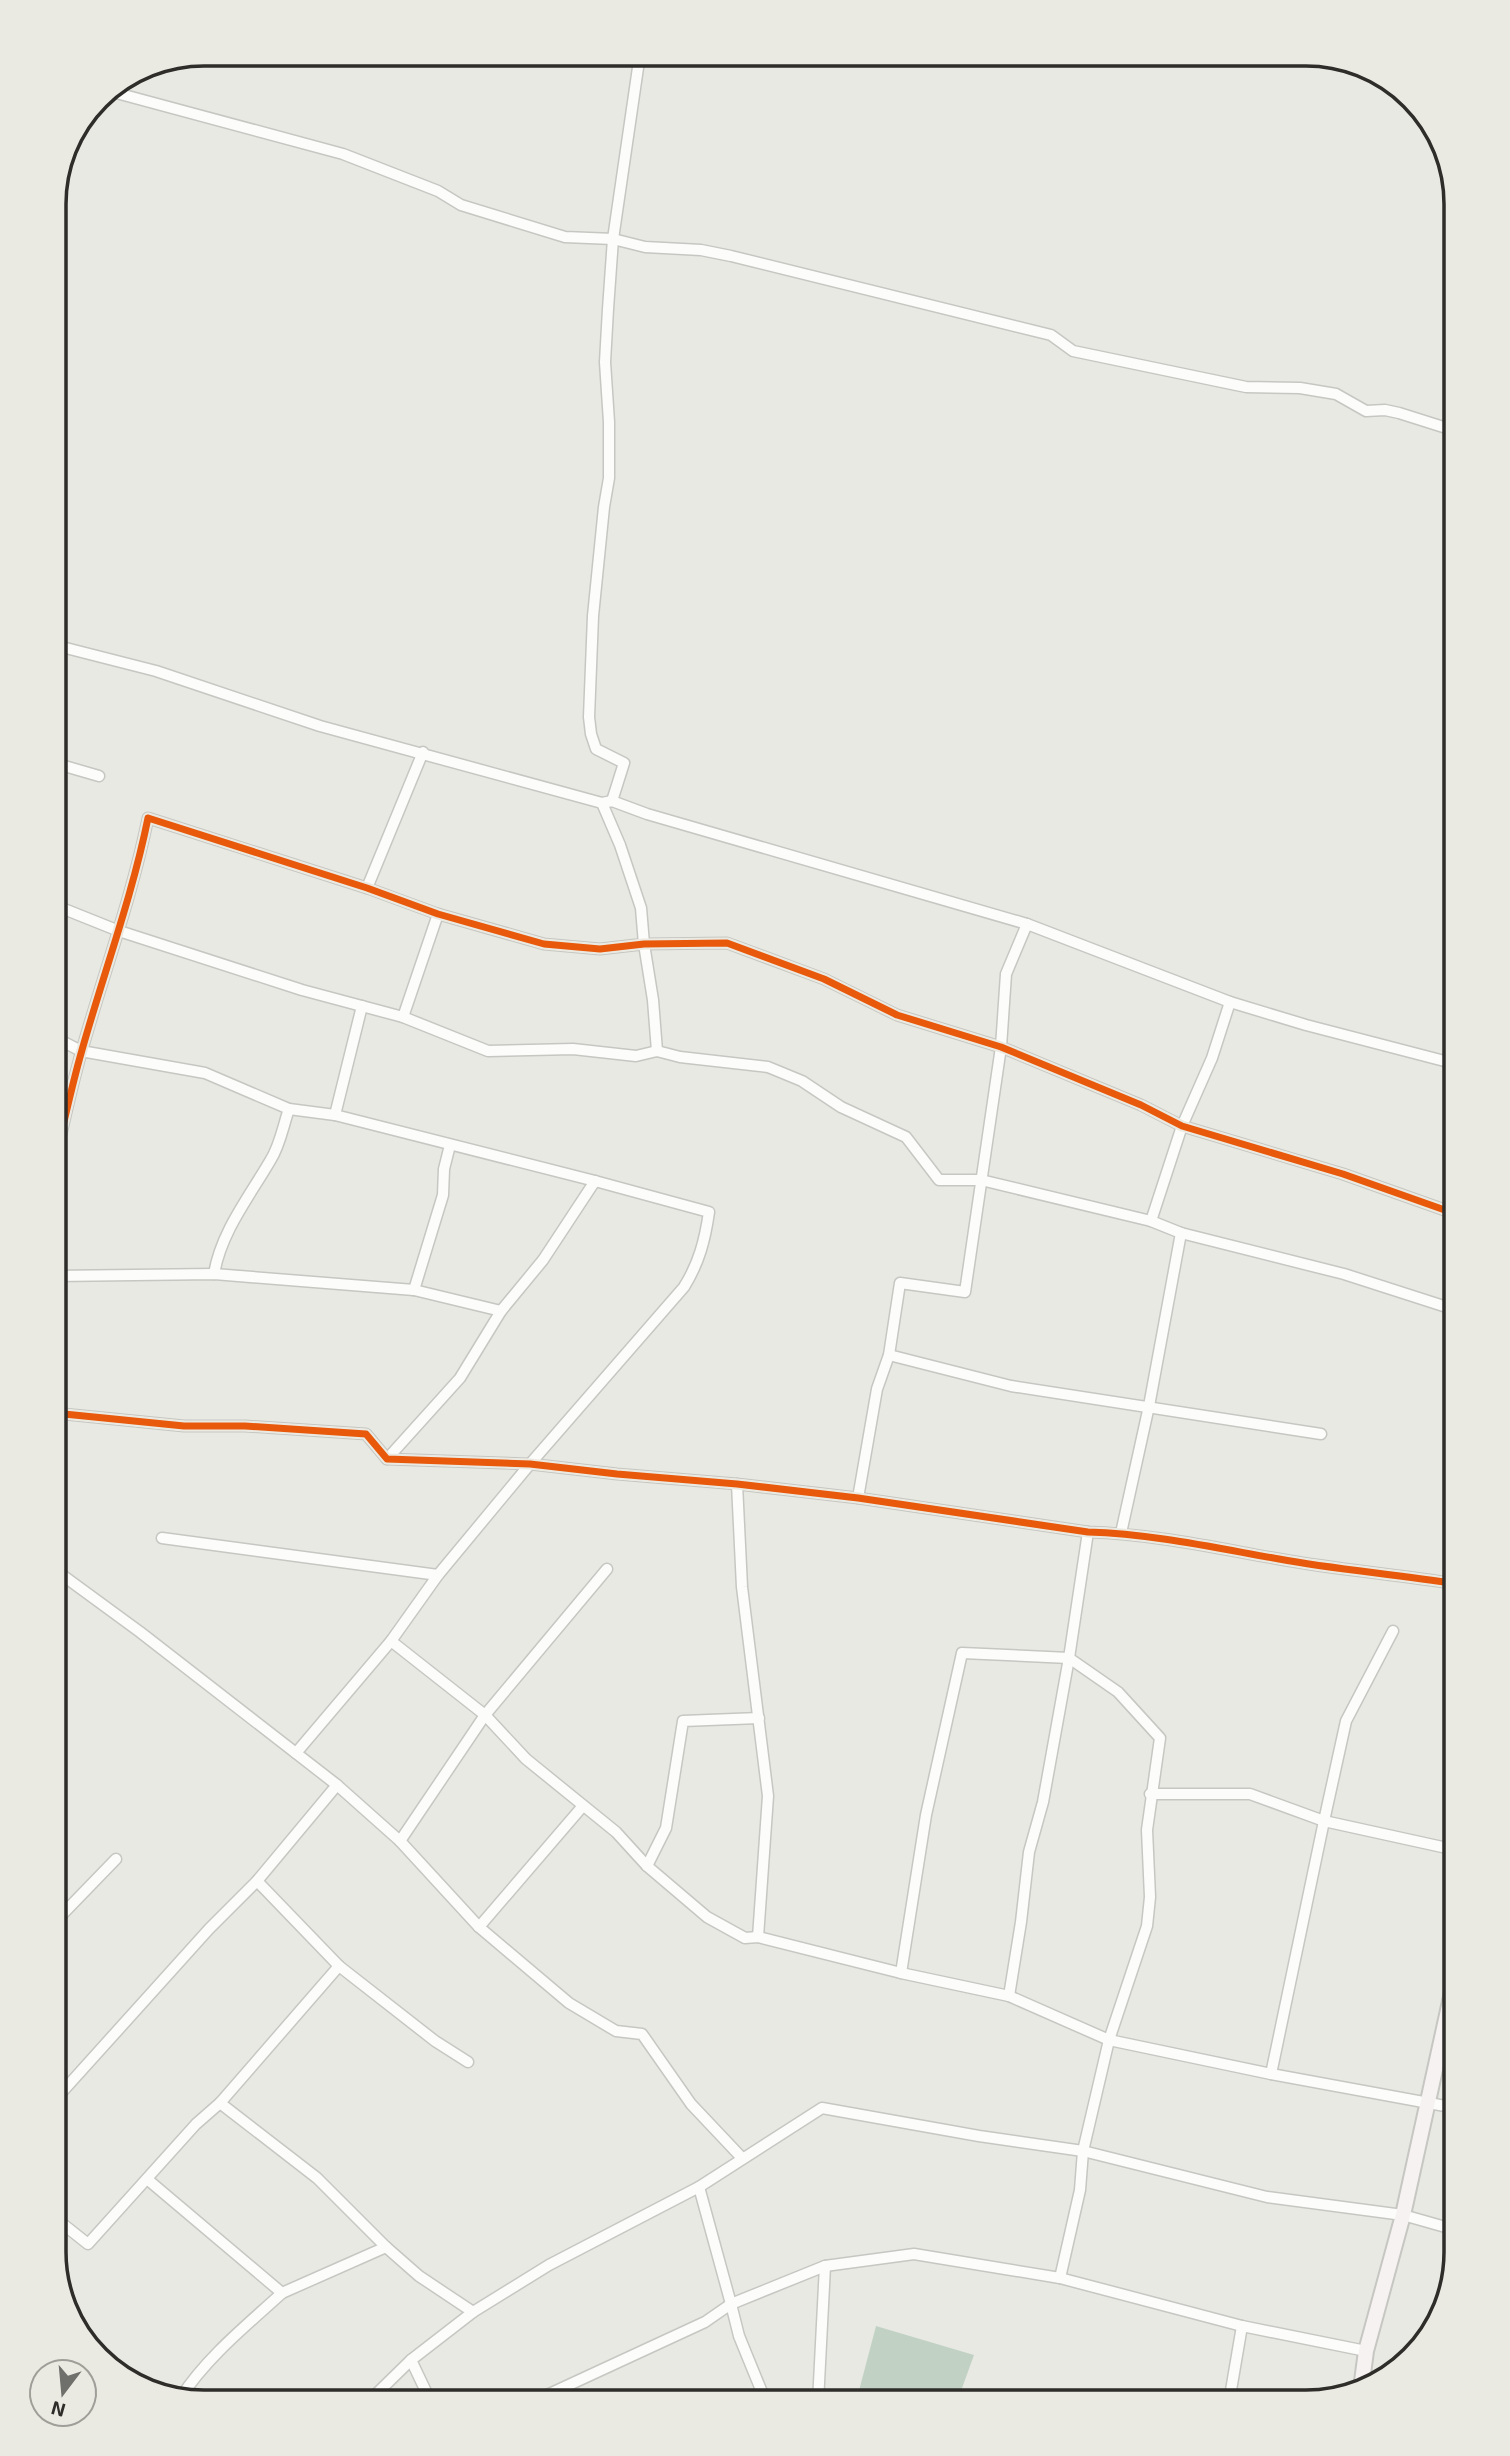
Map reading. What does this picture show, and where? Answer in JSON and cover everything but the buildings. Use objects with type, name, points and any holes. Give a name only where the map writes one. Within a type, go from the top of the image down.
[{"type":"street","points":[[638,66],[613,239],[605,362],[609,478],[593,616],[589,717],[596,748],[624,763],[607,802],[641,908],[657,1051]]},
{"type":"street","points":[[121,94],[343,154],[438,191],[461,205],[565,237],[613,239],[645,247],[701,250],[731,256],[1051,335],[1073,351],[1246,387],[1300,388],[1336,394],[1366,411],[1385,410],[1444,427]]},
{"type":"street","points":[[67,648],[156,671],[294,715],[320,726],[423,752],[517,781],[607,802],[1027,924],[1230,1002],[1444,1061]]},
{"type":"street","points":[[367,888],[423,752]]},
{"type":"street","points":[[67,766],[99,776]]},
{"type":"street","points":[[67,1112],[81,1051],[119,931],[148,818],[367,888],[439,914],[544,944],[600,949],[644,944],[727,943],[824,979],[897,1015],[1001,1047],[1141,1105],[1182,1126],[1343,1174],[1444,1210]]},
{"type":"street","points":[[67,910],[119,931],[302,990],[403,1017],[488,1051],[573,1049],[636,1056],[657,1051],[681,1057],[768,1067],[802,1081],[841,1107],[906,1137],[939,1180],[981,1180],[1151,1221],[1181,1233],[1344,1274],[1444,1306]]},
{"type":"street","points":[[403,1017],[439,914]]},
{"type":"street","points":[[858,1497],[877,1389],[889,1355],[900,1283],[965,1292],[1001,1047],[1006,974],[1027,924]]},
{"type":"street","points":[[1151,1221],[1182,1126],[1212,1058],[1230,1002]]},
{"type":"street","points":[[335,1115],[362,1006]]},
{"type":"street","points":[[67,1044],[81,1051],[205,1073],[289,1109],[335,1115],[709,1212],[705,1243],[695,1269],[684,1287],[530,1464],[438,1575],[391,1641],[296,1752]]},
{"type":"street","points":[[214,1274],[217,1255],[224,1238],[272,1159],[289,1109]]},
{"type":"street","points":[[414,1290],[443,1195],[444,1168],[450,1145]]},
{"type":"street","points":[[387,1460],[460,1377],[502,1311],[543,1261],[595,1181]]},
{"type":"street","points":[[1121,1533],[1149,1406],[1181,1233]]},
{"type":"street","points":[[66,1276],[214,1274],[414,1290],[502,1311]]},
{"type":"street","points":[[889,1355],[1011,1386],[1321,1434]]},
{"type":"street","points":[[66,1414],[184,1426],[245,1426],[366,1434],[387,1460],[530,1464],[858,1497],[1088,1532],[1121,1533],[1199,1543],[1282,1560],[1444,1582]]},
{"type":"street","points":[[737,1484],[742,1587],[768,1796],[758,1937]]},
{"type":"street","points":[[1009,1996],[1029,1852],[1044,1802],[1088,1532]]},
{"type":"street","points":[[162,1538],[438,1575]]},
{"type":"street","points":[[400,1841],[485,1715],[607,1569]]},
{"type":"street","points":[[66,1578],[337,1785],[400,1841],[479,1927],[569,2003],[616,2031],[642,2034],[691,2104],[742,2158]]},
{"type":"street","points":[[1271,2074],[1346,1721],[1393,1632]]},
{"type":"street","points":[[391,1641],[485,1715],[526,1759],[615,1832],[647,1866],[707,1917],[745,1938],[758,1937],[901,1973],[1009,1996],[1109,2040],[1271,2074],[1444,2105]]},
{"type":"street","points":[[901,1973],[926,1815],[962,1653],[1069,1658],[1118,1692],[1160,1738],[1147,1830],[1150,1897],[1147,1926],[1109,2040],[1083,2151],[1080,2190],[1060,2278]]},
{"type":"street","points":[[647,1866],[666,1828],[683,1721],[759,1718]]},
{"type":"street","points":[[66,2084],[209,1928],[257,1881],[337,1785]]},
{"type":"street","points":[[1150,1794],[1250,1794],[1324,1821],[1444,1847]]},
{"type":"street","points":[[479,1927],[582,1807]]},
{"type":"street","points":[[66,1910],[116,1859]]},
{"type":"street","points":[[257,1881],[339,1966],[435,2041],[468,2062]]},
{"type":"street","points":[[66,2227],[88,2244],[196,2124],[220,2103],[339,1966]]},
{"type":"street","points":[[1363,2377],[1366,2351],[1403,2215],[1444,2025]]},
{"type":"street","points":[[220,2103],[317,2178],[419,2276],[473,2312]]},
{"type":"street","points":[[382,2389],[411,2360],[473,2312],[549,2265],[699,2187],[822,2108],[979,2136],[1083,2151],[1267,2197],[1403,2215],[1444,2227]]},
{"type":"street","points":[[147,2179],[282,2293]]},
{"type":"street","points":[[699,2187],[739,2336],[761,2390]]},
{"type":"street","points":[[187,2388],[216,2355],[282,2293],[386,2247]]},
{"type":"street","points":[[559,2389],[705,2322],[731,2304],[825,2266],[914,2254],[1060,2278],[1242,2326],[1366,2351]]},
{"type":"street","points":[[819,2390],[825,2266]]},
{"type":"street","points":[[1231,2390],[1242,2326]]},
{"type":"street","points":[[411,2360],[425,2389]]},
{"type":"green space","points":[[876,2326],[974,2355],[961,2390],[859,2390]]},
{"type":"cycle path","points":[[67,1112],[90,1021],[126,906],[148,818],[367,888],[438,914],[544,944],[600,949],[644,944],[727,943],[824,979],[897,1015],[1001,1047],[1141,1105],[1182,1126],[1343,1174],[1444,1210]]},
{"type":"cycle path","points":[[66,1414],[184,1426],[245,1426],[366,1434],[387,1459],[530,1464],[858,1498],[1088,1532],[1160,1539],[1301,1563],[1444,1582]]}]
